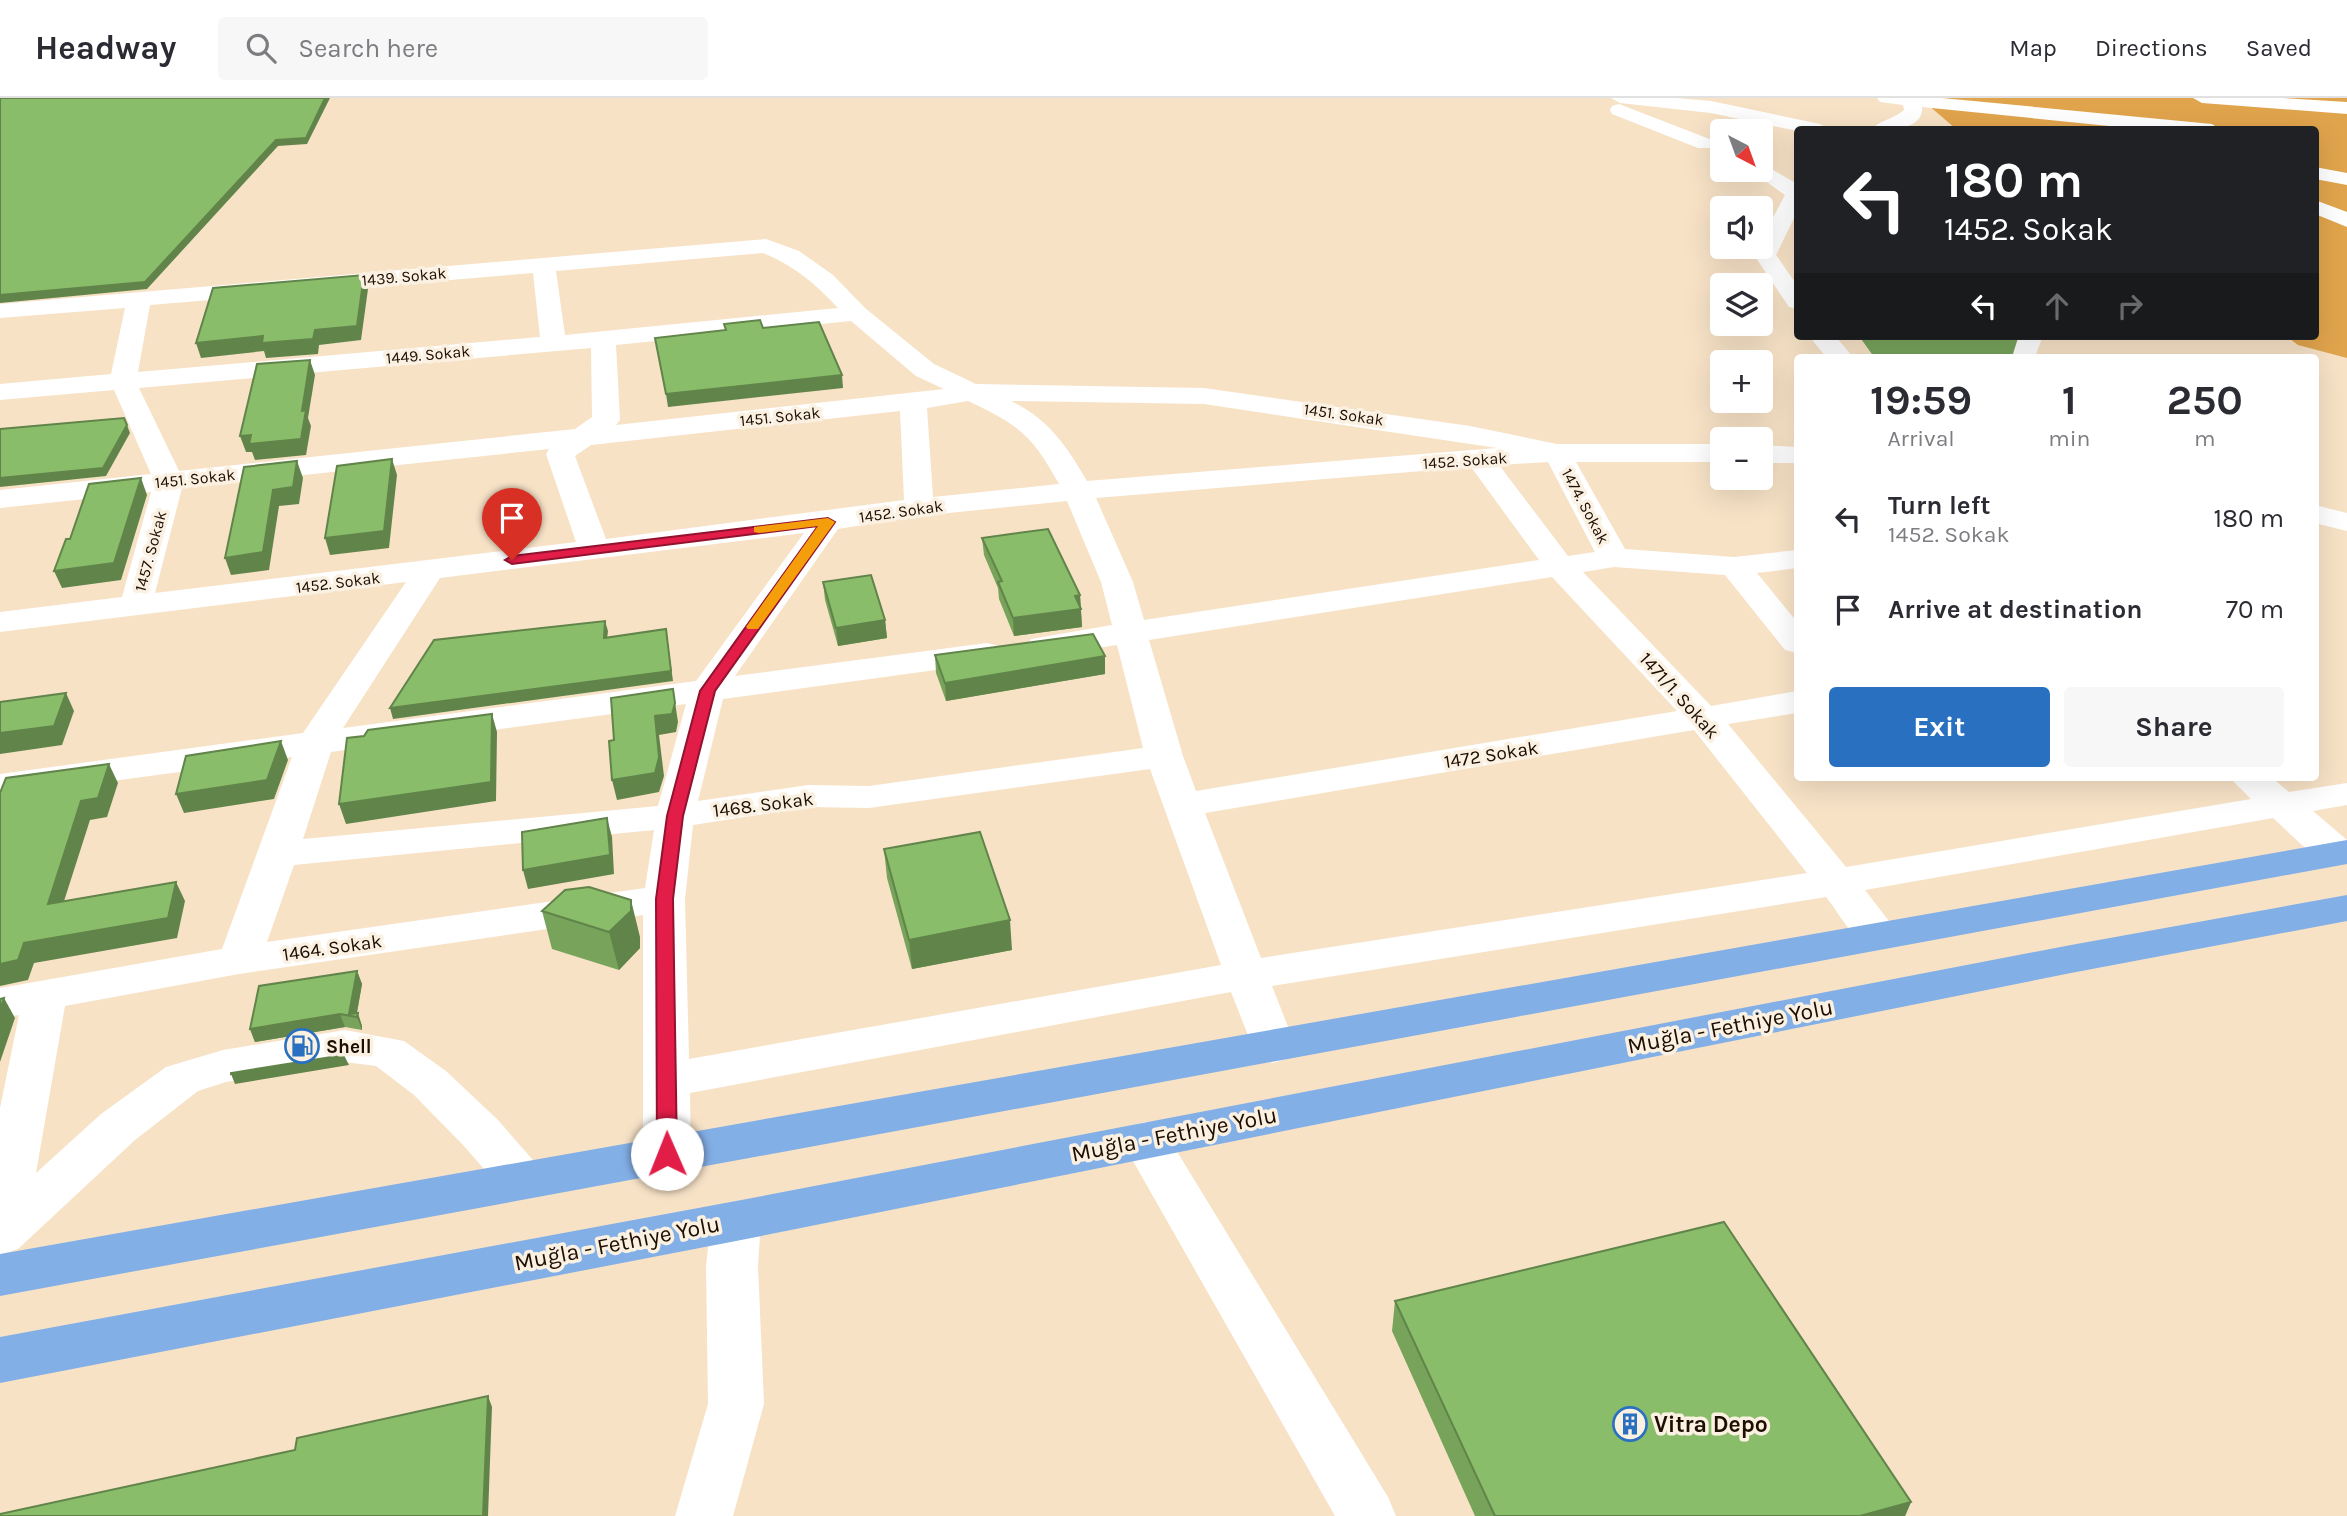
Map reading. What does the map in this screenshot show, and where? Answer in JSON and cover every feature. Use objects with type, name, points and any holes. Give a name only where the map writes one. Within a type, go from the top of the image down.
[{"type":"highway","points":[[0,1275],[2343,852]]},
{"type":"highway","name":"Muğla - Fethiye Yolu","points":[[0,1360],[736,1221],[2044,964],[2347,908]]},
{"type":"street","points":[[1620,98],[1711,107],[1801,126]]},
{"type":"street","points":[[1886,98],[2171,126]]},
{"type":"street","points":[[2202,98],[2347,108]]},
{"type":"street","points":[[1597,99],[1614,109],[1710,142]]},
{"type":"street","points":[[1891,126],[1902,122],[1914,111],[1911,101]]},
{"type":"street","points":[[2319,174],[2347,179]]},
{"type":"street","points":[[1773,177],[1794,192]]},
{"type":"street","points":[[1794,197],[1765,255],[1794,298]]},
{"type":"street","points":[[2319,207],[2347,219]]},
{"type":"street","name":"1439. Sokak","points":[[0,311],[766,246],[790,256],[825,280],[856,313]]},
{"type":"street","points":[[544,264],[553,343]]},
{"type":"street","points":[[139,300],[123,381],[169,481]]},
{"type":"street","points":[[856,313],[925,370],[1020,415],[1053,447],[1078,491],[1117,582],[1164,756],[1273,1046]]},
{"type":"street","name":"1449. Sokak","points":[[0,392],[603,339],[856,313]]},
{"type":"street","points":[[594,549],[560,454],[606,420],[603,339]]},
{"type":"street","points":[[1825,340],[1837,354]]},
{"type":"street","name":"1451. Sokak","points":[[0,499],[913,402],[973,392],[1203,396],[1470,434],[1558,453]]},
{"type":"street","points":[[913,402],[919,507]]},
{"type":"street","name":"1452. Sokak","points":[[0,622],[828,522],[919,507],[1078,491],[1558,453],[1710,453]]},
{"type":"street","name":"1474. Sokak","points":[[1558,453],[1614,558]]},
{"type":"street","points":[[1773,454],[1794,455]]},
{"type":"street","name":"1471/1. Sokak","points":[[1479,458],[1561,568],[1704,719],[1878,934]]},
{"type":"street","name":"1457. Sokak","points":[[136,605],[169,481]]},
{"type":"street","points":[[2319,515],[2347,522]]},
{"type":"street","points":[[667,1154],[664,899],[675,816],[707,691],[828,522]]},
{"type":"street","points":[[0,785],[1129,634],[1614,558],[1734,566],[1794,559]]},
{"type":"street","points":[[1734,566],[1794,639]]},
{"type":"street","points":[[239,960],[315,743],[429,571]]},
{"type":"street","name":"1472 Sokak","points":[[1184,805],[1794,703]]},
{"type":"street","name":"1468. Sokak","points":[[278,854],[675,816],[808,796],[869,797],[1164,756]]},
{"type":"street","points":[[2253,781],[2343,852]]},
{"type":"street","points":[[667,1080],[1246,975],[1836,882],[2284,807],[2347,794]]},
{"type":"street","name":"1464. Sokak","points":[[0,1003],[239,960],[664,899]]},
{"type":"street","points":[[0,1233],[45,996]]},
{"type":"street","points":[[0,1233],[118,1127],[182,1079],[223,1066],[345,1046],[388,1052],[430,1083],[481,1133],[521,1179]]},
{"type":"street","points":[[1145,1140],[1367,1516]]},
{"type":"street","points":[[704,1516],[737,1404],[732,1266],[736,1221]]},
{"type":"shaded area","points":[[1920,98],[2347,98],[2347,358],[2298,345],[2291,340],[2319,340],[2319,126],[1953,126]]},
{"type":"building","points":[[0,98],[325,98],[306,138],[276,140],[145,282],[0,295]]},
{"type":"building","points":[[364,275],[357,326],[315,330],[313,339],[262,343],[263,336],[196,343],[213,288]]},
{"type":"building","points":[[760,320],[763,328],[819,322],[842,375],[666,394],[655,338],[726,330],[724,324]]},
{"type":"building","points":[[310,360],[302,411],[306,410],[301,439],[249,444],[251,435],[240,436],[257,364]]},
{"type":"building","points":[[124,418],[127,425],[103,468],[0,478],[0,429]]},
{"type":"building","points":[[392,459],[384,531],[325,538],[337,466]]},
{"type":"building","points":[[297,461],[293,487],[273,490],[263,552],[225,558],[244,467]]},
{"type":"building","points":[[141,478],[114,563],[54,571],[66,539],[70,539],[89,484]]},
{"type":"building","points":[[1048,529],[1080,595],[1075,596],[1081,609],[1013,618],[998,582],[1002,581],[982,538]]},
{"type":"building","points":[[871,575],[885,620],[836,628],[823,582]]},
{"type":"building","points":[[605,621],[604,638],[666,629],[671,671],[390,708],[434,640]]},
{"type":"building","points":[[1093,634],[1105,656],[945,683],[935,655]]},
{"type":"building","points":[[673,689],[675,703],[672,714],[655,716],[659,757],[655,773],[612,780],[609,741],[614,740],[611,698]]},
{"type":"building","points":[[66,693],[54,726],[0,733],[0,702]]},
{"type":"building","points":[[492,714],[491,782],[339,804],[347,738],[364,736],[368,730]]},
{"type":"building","points":[[281,741],[267,780],[176,794],[186,756]]},
{"type":"building","points":[[109,764],[98,798],[81,801],[48,904],[176,882],[168,918],[24,943],[18,960],[0,964],[0,793],[6,778]]},
{"type":"building","points":[[607,818],[610,855],[523,870],[522,832]]},
{"type":"building","points":[[980,832],[1010,920],[909,940],[884,849]]},
{"type":"building","points":[[589,887],[631,900],[631,911],[609,932],[542,911],[565,890]]},
{"type":"building","points":[[357,971],[349,1014],[358,1013],[357,1017],[340,1014],[250,1029],[259,986]]},
{"type":"building","points":[[344,1055],[231,1074],[231,1073]]},
{"type":"building","name":"Vitra Depo","points":[[1724,1222],[1911,1502],[1860,1516],[1495,1516],[1395,1301]]},
{"type":"building","points":[[488,1396],[483,1516],[0,1516],[295,1450],[297,1438]]},
{"type":"slow traffic","points":[[753,627],[828,522],[759,530]]},
{"type":"place","name":"Shell","points":[[302,1046]]},
{"type":"place","name":"Vitra Depo","points":[[1630,1424]]},
{"type":"route","points":[[512,560],[828,522],[707,691],[675,816],[664,899],[667,1154]]}]
